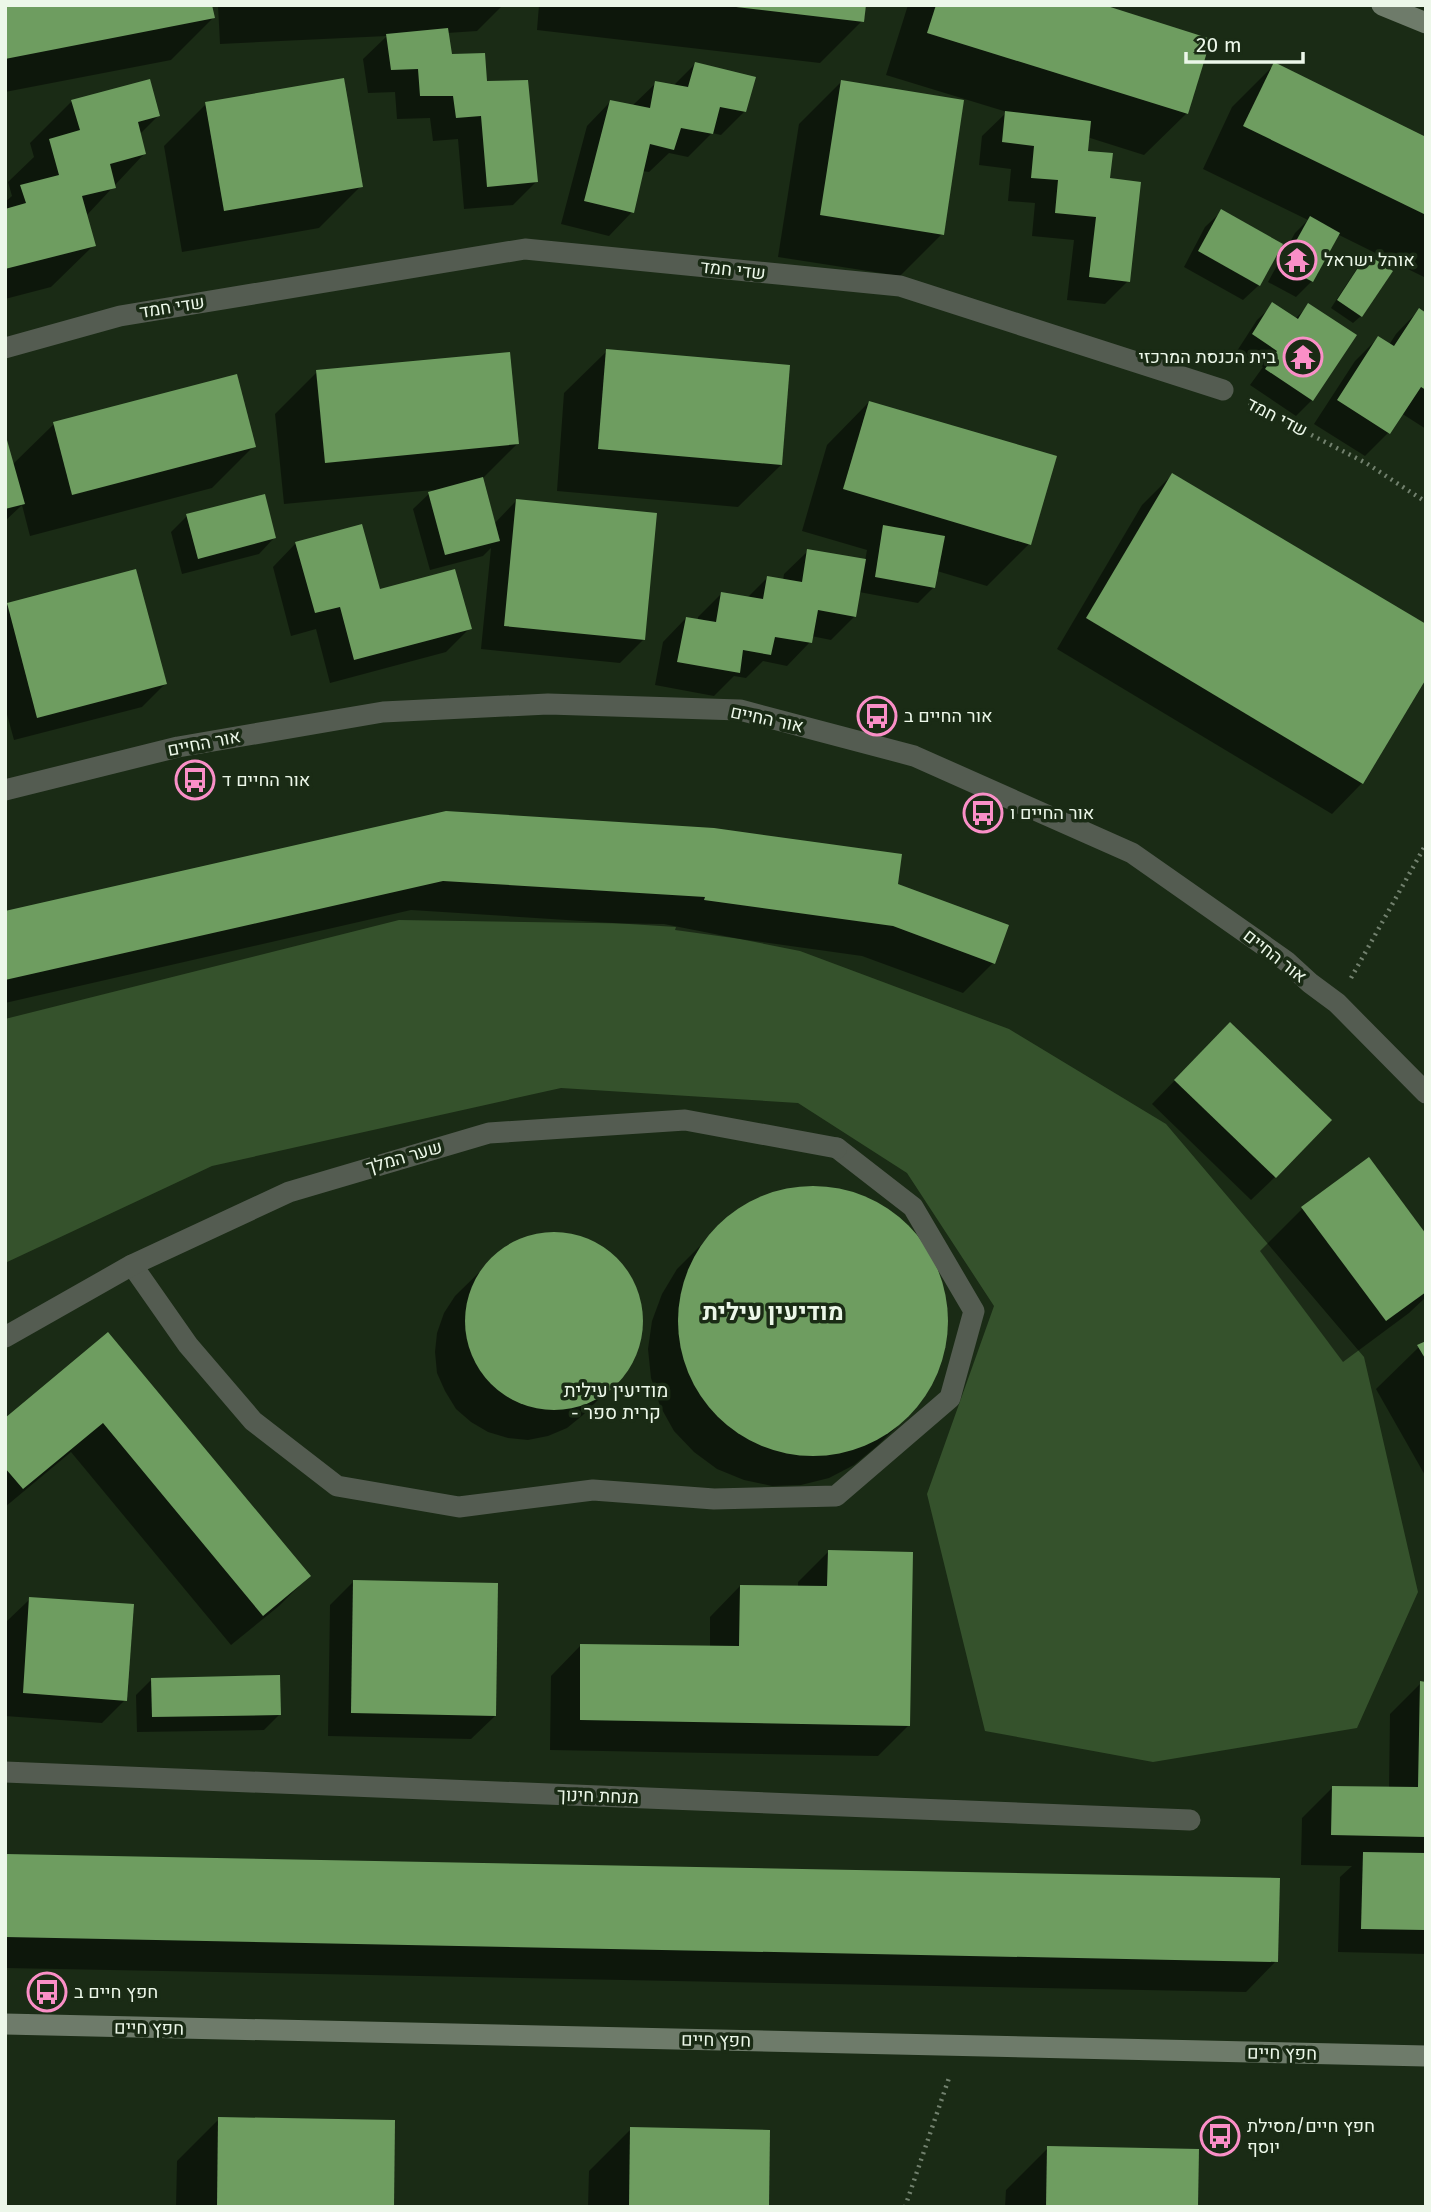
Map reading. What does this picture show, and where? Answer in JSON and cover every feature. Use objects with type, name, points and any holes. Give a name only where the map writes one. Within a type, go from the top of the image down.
[{"type":"street","points":[[1393,7],[1426,23]]},
{"type":"street","name":"שדי חמד","points":[[5,348],[120,316],[525,249],[900,286],[1223,390]]},
{"type":"street","name":"אור החיים","points":[[5,790],[178,747],[383,712],[548,704],[740,710],[914,756],[1132,853],[1286,961],[1337,1003],[1426,1093]]},
{"type":"street","name":"שער המלך","points":[[5,1337],[132,1265],[289,1192],[489,1133],[685,1120],[837,1148],[913,1207],[974,1311],[950,1398],[836,1496],[714,1499],[593,1490],[459,1507],[337,1486],[253,1421],[188,1345],[132,1265]]},
{"type":"street","name":"מנחת חינוך","points":[[5,1772],[1191,1820]]},
{"type":"street","name":"חפץ חיים","points":[[5,2024],[1426,2056]]},
{"type":"path","name":"שדי חמד","points":[[1223,390],[1366,463],[1426,502]]},
{"type":"path","points":[[1337,1003],[1426,844]]},
{"type":"path","points":[[905,2207],[960,2046]]},
{"type":"green space","points":[[399,920],[664,924],[800,951],[1009,1029],[1166,1124],[1364,1357],[1418,1592],[1357,1728],[1153,1762],[985,1731],[927,1494],[994,1306],[907,1173],[798,1103],[561,1088],[212,1166],[5,1263],[5,1019]]},
{"type":"building","points":[[5,5],[212,5],[215,18],[5,59]]},
{"type":"building","points":[[736,5],[866,5],[864,22]]},
{"type":"building","points":[[936,5],[1104,5],[1211,39],[1188,114],[927,33]]},
{"type":"building","points":[[448,28],[452,54],[485,53],[487,81],[528,80],[538,182],[487,187],[481,116],[456,118],[453,96],[420,96],[418,69],[391,70],[386,34]]},
{"type":"building","points":[[695,62],[756,77],[746,112],[720,107],[713,134],[681,128],[674,150],[650,144],[634,213],[584,201],[610,100],[650,108],[655,81],[688,87]]},
{"type":"building","points":[[1274,62],[1426,137],[1426,215],[1243,126]]},
{"type":"building","points":[[344,78],[363,187],[224,211],[205,102]]},
{"type":"building","points":[[150,79],[160,116],[138,122],[146,154],[110,164],[116,188],[82,196],[96,246],[5,269],[5,209],[26,203],[20,185],[59,175],[49,139],[80,130],[71,100]]},
{"type":"building","points":[[841,80],[964,100],[944,235],[820,215]]},
{"type":"building","points":[[1005,111],[1091,121],[1088,151],[1113,153],[1110,178],[1141,182],[1130,282],[1089,277],[1096,217],[1055,213],[1058,180],[1031,178],[1034,146],[1002,142]]},
{"type":"building","points":[[1221,209],[1283,244],[1260,286],[1198,251]]},
{"type":"building","points":[[1310,216],[1340,233],[1313,282],[1282,266]]},
{"type":"building","points":[[1367,254],[1393,271],[1362,317],[1337,300]]},
{"type":"building","points":[[1272,302],[1298,319],[1308,303],[1357,335],[1313,401],[1265,369],[1277,351],[1252,334]]},
{"type":"building","points":[[1419,308],[1426,313],[1426,390],[1421,387],[1390,434],[1337,400],[1378,336],[1394,346]]},
{"type":"building","points":[[606,349],[790,365],[782,465],[598,449]]},
{"type":"building","points":[[510,352],[519,444],[325,463],[316,370]]},
{"type":"building","points":[[237,374],[256,447],[72,495],[53,422]]},
{"type":"building","points":[[869,401],[1057,456],[1031,545],[843,489]]},
{"type":"building","points":[[5,433],[25,504],[5,509]]},
{"type":"building","points":[[1172,473],[1426,624],[1426,679],[1363,784],[1086,618]]},
{"type":"building","points":[[483,477],[500,541],[445,555],[428,492]]},
{"type":"building","points":[[265,494],[276,538],[198,559],[186,514]]},
{"type":"building","points":[[516,499],[657,513],[645,640],[504,626]]},
{"type":"building","points":[[362,524],[380,589],[455,569],[472,629],[354,660],[340,607],[315,613],[295,542]]},
{"type":"building","points":[[883,525],[945,536],[935,588],[875,577]]},
{"type":"building","points":[[807,549],[866,559],[856,617],[818,610],[812,643],[775,637],[771,655],[743,650],[740,673],[677,662],[686,617],[716,622],[721,592],[763,599],[767,576],[802,582]]},
{"type":"building","points":[[136,569],[167,684],[37,718],[7,603]]},
{"type":"building","points":[[446,811],[714,828],[902,854],[898,884],[1009,925],[995,964],[893,926],[704,900],[705,897],[443,881],[5,980],[5,911]]},
{"type":"building","points":[[1230,1022],[1332,1120],[1276,1178],[1174,1080]]},
{"type":"building","points":[[1369,1157],[1426,1234],[1426,1292],[1386,1321],[1301,1207]]},
{"type":"building","points":[[813,1186],[865,1196],[899,1217],[917,1235],[938,1269],[948,1321],[938,1373],[917,1407],[899,1425],[865,1446],[813,1456],[761,1446],[727,1425],[709,1407],[688,1373],[678,1321],[688,1269],[709,1235],[727,1217],[761,1196]]},
{"type":"building","points":[[554,1232],[588,1239],[617,1258],[636,1287],[643,1321],[636,1355],[617,1384],[588,1403],[554,1410],[520,1403],[491,1384],[472,1355],[465,1321],[472,1287],[491,1258],[520,1239]]},
{"type":"building","points":[[108,1332],[311,1576],[263,1616],[103,1423],[23,1489],[5,1468],[5,1418]]},
{"type":"building","points":[[1426,1341],[1426,1360],[1417,1345]]},
{"type":"building","points":[[828,1550],[913,1552],[910,1726],[580,1720],[580,1644],[739,1646],[740,1585],[827,1586]]},
{"type":"building","points":[[353,1580],[498,1583],[496,1716],[351,1713]]},
{"type":"building","points":[[29,1597],[134,1604],[127,1701],[23,1693]]},
{"type":"building","points":[[280,1675],[281,1715],[152,1717],[151,1678]]},
{"type":"building","points":[[1420,1681],[1426,1682],[1426,1837],[1331,1835],[1332,1786],[1418,1787]]},
{"type":"building","points":[[1363,1852],[1426,1853],[1426,1930],[1361,1929]]},
{"type":"building","points":[[5,1854],[1280,1878],[1278,1962],[5,1937]]},
{"type":"building","points":[[218,2117],[395,2120],[394,2207],[217,2207]]},
{"type":"building","points":[[630,2127],[770,2130],[769,2207],[629,2207]]},
{"type":"building","points":[[1047,2146],[1199,2149],[1198,2207],[1046,2207]]},
{"type":"place","name":"אוהל ישראל","points":[[1297,260]]},
{"type":"place","name":"בית הכנסת המרכזי","points":[[1303,357]]},
{"type":"place","name":"אור החיים ב","points":[[877,716]]},
{"type":"place","name":"אור החיים ד","points":[[195,780]]},
{"type":"place","name":"אור החיים ו","points":[[983,813]]},
{"type":"place","name":"חפץ חיים ב","points":[[47,1992]]},
{"type":"place","name":"חפץ חיים/מסילת יוסף","points":[[1220,2136]]},
{"type":"district","name":"מודיעין עילית","points":[[773,1312]]},
{"type":"district","name":"מודיעין עילית - קרית ספר","points":[[616,1401]]}]
